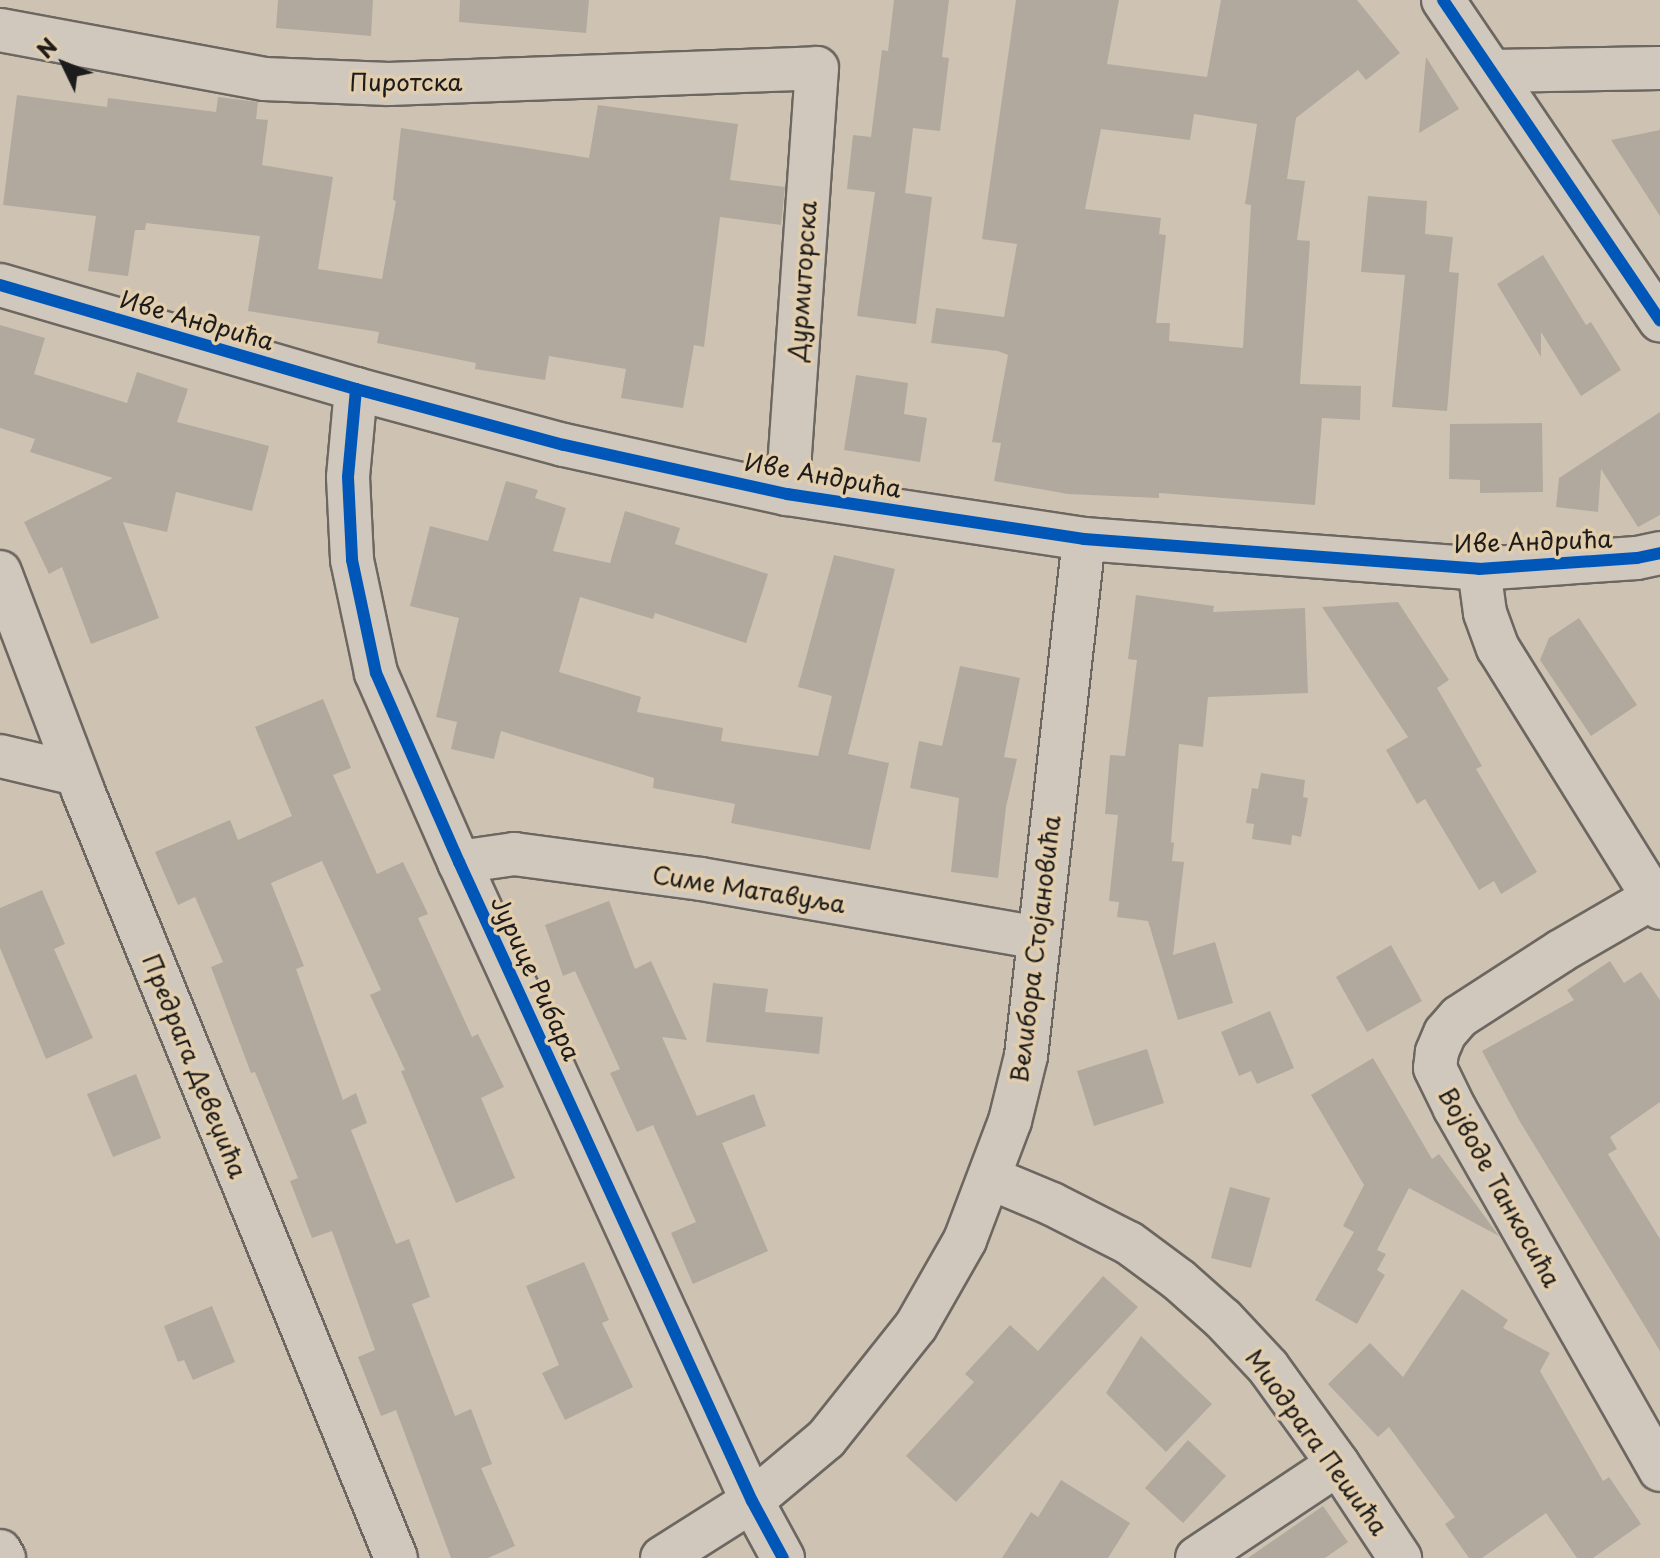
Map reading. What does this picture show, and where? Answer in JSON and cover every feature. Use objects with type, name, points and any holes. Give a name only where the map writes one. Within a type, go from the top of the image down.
[{"type":"street","points":[[1443,0],[1660,320]]},
{"type":"street","name":"Пиротска","points":[[0,30],[191,68],[280,79],[389,84],[817,68]]},
{"type":"street","name":"Дурмиторска","points":[[787,494],[817,68]]},
{"type":"street","points":[[1493,71],[1660,68]]},
{"type":"street","name":"Иве Андрића","points":[[0,285],[356,389],[564,445],[787,494],[1084,539],[1479,569],[1637,558],[1660,553]]},
{"type":"street","name":"Јурице Рибара","points":[[356,389],[348,477],[352,560],[376,673],[459,862],[752,1501],[783,1558]]},
{"type":"street","name":"Велибора Стојановића","points":[[662,1558],[752,1501],[826,1439],[916,1326],[965,1240],[1010,1121],[1026,1056],[1084,539]]},
{"type":"street","points":[[1479,569],[1485,613],[1498,648],[1657,903]]},
{"type":"street","name":"Предрага Девеџића","points":[[0,572],[76,774],[396,1558]]},
{"type":"street","points":[[0,756],[76,774]]},
{"type":"street","name":"Симе Матавуља","points":[[459,862],[514,854],[701,879],[1038,938]]},
{"type":"street","name":"Војводе Танкосића","points":[[1657,903],[1561,951],[1459,1017],[1445,1033],[1437,1052],[1435,1068],[1455,1109],[1660,1470]]},
{"type":"street","name":"Миодрага Пешића","points":[[990,1178],[1052,1204],[1129,1243],[1179,1280],[1223,1319],[1268,1367],[1338,1464],[1400,1558]]},
{"type":"street","points":[[1197,1558],[1338,1464]]},
{"type":"street","points":[[0,1551],[4,1558]]},
{"type":"building","points":[[278,0],[373,0],[371,36],[276,28]]},
{"type":"building","points":[[460,0],[589,0],[586,33],[459,22]]},
{"type":"building","points":[[894,0],[949,0],[942,57],[949,58],[940,131],[913,128],[905,193],[932,197],[916,324],[857,316],[875,192],[847,189],[853,135],[871,137],[882,50],[888,51]]},
{"type":"building","points":[[1016,0],[1119,0],[1107,64],[1207,77],[1221,0],[1357,0],[1400,53],[1366,80],[1358,70],[1296,118],[1287,179],[1305,181],[1297,240],[1310,241],[1300,384],[1361,386],[1360,420],[1322,418],[1315,505],[1159,493],[1159,498],[1068,494],[994,481],[1001,443],[992,442],[1008,355],[998,351],[931,343],[936,308],[1004,317],[1017,244],[982,239]],"holes":[[[1194,114],[1257,124],[1245,204],[1251,205],[1243,348],[1169,341],[1170,323],[1156,323],[1166,235],[1159,234],[1161,218],[1085,209],[1101,129],[1190,140]]]},
{"type":"building","points":[[1426,57],[1459,109],[1419,133]]},
{"type":"building","points":[[17,95],[107,107],[108,98],[216,112],[218,97],[258,102],[256,119],[268,120],[262,165],[333,177],[318,269],[382,279],[396,201],[393,200],[401,128],[589,158],[598,105],[738,124],[730,180],[785,187],[781,225],[720,217],[704,347],[694,345],[683,408],[621,398],[626,369],[549,356],[545,380],[475,369],[476,363],[377,343],[379,332],[248,311],[260,236],[146,223],[145,230],[135,230],[128,276],[88,271],[96,216],[3,205]]},
{"type":"building","points":[[1660,130],[1660,216],[1611,140]]},
{"type":"building","points":[[1368,196],[1427,201],[1425,234],[1453,237],[1449,272],[1459,273],[1447,411],[1392,407],[1405,275],[1361,272]]},
{"type":"building","points":[[1543,255],[1586,325],[1591,322],[1621,370],[1581,396],[1541,332],[1541,357],[1497,284]]},
{"type":"building","points":[[0,325],[45,338],[34,374],[127,403],[137,372],[188,389],[177,422],[269,446],[252,511],[176,492],[167,532],[123,522],[159,618],[91,644],[62,567],[49,574],[24,522],[113,478],[30,452],[35,439],[0,428]]},
{"type":"building","points":[[856,375],[908,383],[904,414],[927,418],[920,462],[844,450]]},
{"type":"building","points":[[1660,412],[1660,515],[1638,527],[1601,469],[1598,512],[1556,507],[1559,478]]},
{"type":"building","points":[[1542,423],[1543,492],[1480,493],[1480,480],[1449,479],[1450,424]]},
{"type":"building","points":[[506,481],[538,490],[535,498],[566,508],[553,551],[610,563],[625,511],[680,528],[675,544],[768,574],[746,643],[655,613],[653,619],[580,597],[559,672],[641,697],[637,712],[723,728],[721,741],[818,756],[832,696],[798,687],[834,555],[895,569],[848,754],[889,763],[870,850],[731,823],[735,804],[653,788],[654,778],[501,731],[494,759],[451,749],[457,722],[436,717],[459,618],[410,606],[430,526],[488,541]]},
{"type":"building","points":[[1136,595],[1214,606],[1213,612],[1305,608],[1308,693],[1208,697],[1203,747],[1179,744],[1171,842],[1174,843],[1172,861],[1184,862],[1173,955],[1215,942],[1233,1003],[1178,1020],[1148,921],[1117,917],[1119,902],[1109,901],[1118,815],[1105,814],[1110,755],[1125,756],[1137,660],[1128,659]]},
{"type":"building","points":[[1398,602],[1449,680],[1437,688],[1482,766],[1476,769],[1537,872],[1501,894],[1494,881],[1479,890],[1425,799],[1417,804],[1386,750],[1408,737],[1322,607]]},
{"type":"building","points":[[1579,618],[1637,705],[1591,736],[1540,660],[1549,638]]},
{"type":"building","points":[[960,666],[1020,678],[1004,757],[1017,759],[1006,807],[998,878],[951,872],[959,798],[910,788],[919,741],[942,746]]},
{"type":"building","points":[[323,699],[351,768],[333,775],[377,874],[403,862],[428,914],[418,918],[472,1037],[478,1034],[504,1087],[481,1098],[515,1178],[456,1203],[401,1071],[405,1070],[370,995],[381,990],[322,861],[271,883],[304,966],[296,969],[343,1100],[356,1093],[367,1123],[351,1130],[396,1244],[409,1239],[430,1297],[412,1304],[455,1416],[471,1409],[492,1464],[481,1468],[515,1546],[488,1558],[451,1558],[396,1410],[381,1416],[358,1357],[375,1350],[332,1231],[312,1238],[290,1181],[298,1178],[255,1072],[251,1073],[211,967],[223,962],[195,897],[178,905],[155,852],[230,820],[238,840],[292,816],[255,727]]},
{"type":"building","points":[[1261,773],[1305,780],[1303,797],[1308,798],[1301,837],[1292,835],[1291,845],[1252,839],[1254,824],[1246,823],[1252,788],[1258,789]]},
{"type":"building","points":[[42,890],[65,944],[54,949],[93,1038],[46,1059],[0,948],[0,908]]},
{"type":"building","points":[[609,901],[635,969],[651,961],[687,1040],[662,1037],[697,1116],[754,1094],[766,1126],[722,1143],[768,1251],[693,1284],[671,1233],[696,1222],[653,1125],[637,1132],[610,1073],[620,1069],[575,971],[563,976],[545,925]]},
{"type":"building","points":[[1391,945],[1422,1001],[1367,1032],[1336,977]]},
{"type":"building","points":[[1610,961],[1624,983],[1641,972],[1660,1000],[1660,1102],[1610,1137],[1617,1149],[1608,1154],[1660,1239],[1660,1351],[1519,1120],[1482,1051],[1574,1000],[1567,990]]},
{"type":"building","points":[[713,983],[768,989],[765,1012],[823,1017],[819,1054],[706,1042]]},
{"type":"building","points":[[1270,1011],[1294,1068],[1257,1084],[1251,1071],[1239,1076],[1221,1032]]},
{"type":"building","points":[[1147,1049],[1164,1103],[1094,1126],[1077,1071]]},
{"type":"building","points":[[1373,1058],[1432,1159],[1439,1154],[1499,1236],[1409,1188],[1377,1250],[1386,1254],[1377,1270],[1385,1275],[1357,1324],[1315,1300],[1354,1232],[1343,1226],[1364,1185],[1311,1095]]},
{"type":"building","points":[[136,1074],[161,1138],[113,1157],[87,1094]]},
{"type":"building","points":[[1230,1187],[1270,1198],[1251,1268],[1211,1258]]},
{"type":"building","points":[[584,1262],[609,1320],[602,1323],[633,1387],[565,1420],[542,1373],[559,1365],[526,1286]]},
{"type":"building","points":[[1103,1276],[1138,1307],[956,1502],[906,1456],[974,1382],[965,1374],[1010,1325],[1038,1351]]},
{"type":"building","points":[[1462,1289],[1508,1320],[1503,1328],[1550,1353],[1540,1371],[1603,1481],[1609,1477],[1641,1524],[1593,1558],[1577,1558],[1546,1513],[1482,1558],[1469,1558],[1445,1524],[1455,1517],[1389,1427],[1378,1437],[1328,1384],[1370,1343],[1403,1377]]},
{"type":"building","points":[[212,1306],[235,1362],[193,1380],[184,1360],[178,1362],[164,1326]]},
{"type":"building","points":[[1141,1336],[1212,1404],[1166,1452],[1106,1393]]},
{"type":"building","points":[[1188,1440],[1226,1476],[1183,1523],[1145,1488]]},
{"type":"building","points":[[1061,1480],[1130,1523],[1108,1558],[1002,1558],[1031,1512],[1038,1517]]},
{"type":"building","points":[[1323,1506],[1348,1542],[1325,1558],[1248,1558]]},
{"type":"cycle path","points":[[1443,0],[1660,320]]},
{"type":"cycle path","points":[[0,285],[356,389],[564,445],[787,494],[1084,539],[1479,569],[1637,558],[1660,553]]},
{"type":"cycle path","points":[[356,389],[348,477],[352,560],[376,673],[459,862],[752,1501],[783,1558]]}]
